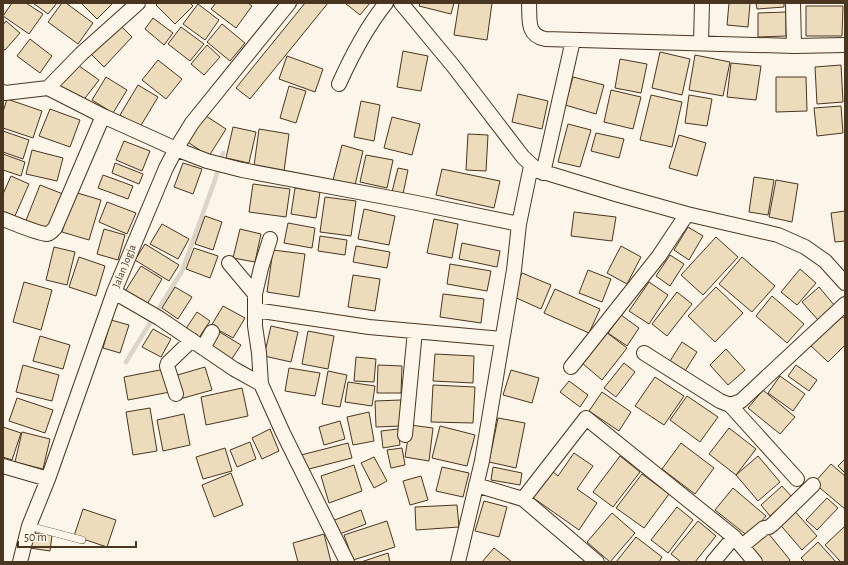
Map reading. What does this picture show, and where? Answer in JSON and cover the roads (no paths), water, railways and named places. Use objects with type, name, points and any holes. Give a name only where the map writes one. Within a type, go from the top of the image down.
[{"type":"street","points":[[48,88],[81,54],[138,3]]},
{"type":"street","name":"Jalan Jogja","points":[[20,562],[29,526],[48,479],[114,292],[133,243],[176,149],[192,123],[289,3]]},
{"type":"street","points":[[340,84],[354,51],[372,20],[386,3]]},
{"type":"street","points":[[529,3],[530,27],[533,34],[545,39],[794,46],[845,45]]},
{"type":"street","points":[[701,43],[702,3]]},
{"type":"street","points":[[793,3],[794,46]]},
{"type":"street","points":[[403,4],[531,166],[543,173],[687,214],[785,238],[805,247],[825,261],[845,283]]},
{"type":"street","points":[[543,173],[573,40]]},
{"type":"street","points":[[4,94],[48,88],[103,116],[176,149],[207,161],[242,170],[519,224]]},
{"type":"street","points":[[3,220],[46,234],[51,233],[55,228],[103,116]]},
{"type":"street","points":[[458,562],[482,461],[514,270],[519,224],[531,166]]},
{"type":"street","points":[[571,367],[659,256],[687,214]]},
{"type":"street","points":[[270,239],[255,294],[255,310],[262,384],[283,433],[347,562]]},
{"type":"street","points":[[230,263],[255,294]]},
{"type":"street","points":[[114,292],[155,316],[234,369],[262,384]]},
{"type":"street","points":[[730,405],[741,401],[845,304]]},
{"type":"street","points":[[255,310],[369,327],[502,339]]},
{"type":"street","points":[[405,435],[415,331]]},
{"type":"street","points":[[176,394],[167,366],[168,363],[198,344],[212,332]]},
{"type":"street","points":[[644,354],[720,401],[730,405],[797,478]]},
{"type":"street","points":[[523,499],[586,418],[738,541],[755,562]]},
{"type":"street","points":[[3,466],[48,479]]},
{"type":"street","points":[[476,485],[523,499],[597,562]]},
{"type":"street","points":[[713,562],[738,541],[773,524],[813,485]]},
{"type":"lane","points":[[29,526],[82,540]]},
{"type":"waterway","points":[[126,362],[182,271],[215,180],[223,153]]}]
